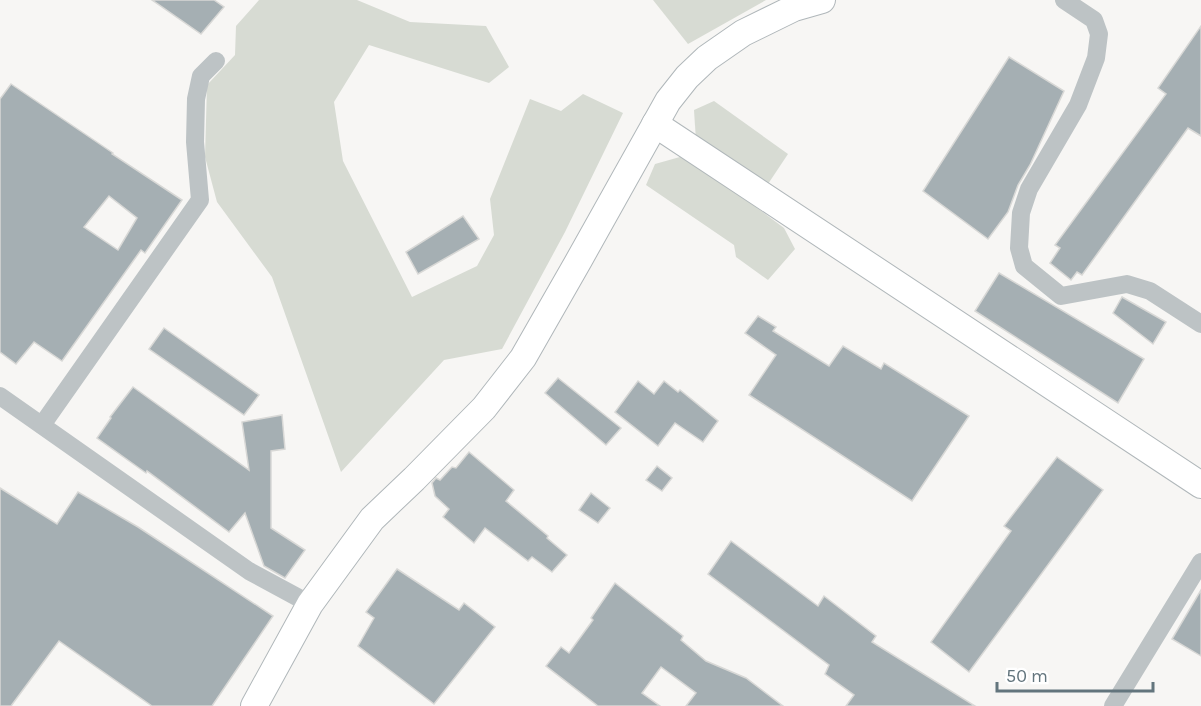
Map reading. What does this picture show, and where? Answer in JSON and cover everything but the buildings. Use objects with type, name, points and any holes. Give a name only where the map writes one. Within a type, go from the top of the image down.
[{"type":"street","points":[[254,706],[310,604],[372,519],[484,408],[522,358],[668,101],[687,77],[707,58],[743,33],[794,8],[822,0]]},
{"type":"street","points":[[1064,0],[1094,20],[1099,34],[1096,58],[1078,105],[1029,189],[1021,213],[1019,248],[1024,266],[1061,296],[1127,284],[1150,291],[1201,324]]},
{"type":"street","points":[[42,425],[200,200],[195,142],[196,99],[201,76],[216,61]]},
{"type":"street","points":[[655,124],[1201,485]]},
{"type":"street","points":[[0,396],[249,571],[310,604]]},
{"type":"street","points":[[1113,706],[1201,562]]},
{"type":"shaded area","points":[[259,0],[357,0],[410,22],[486,26],[509,67],[489,83],[369,45],[334,102],[343,161],[412,297],[477,266],[494,235],[490,199],[530,99],[561,111],[583,94],[623,113],[565,232],[502,349],[444,360],[341,472],[272,277],[217,202],[205,157],[207,85],[235,55],[236,26]]},
{"type":"shaded area","points":[[653,0],[766,0],[688,44]]},
{"type":"shaded area","points":[[714,101],[788,154],[768,184],[696,141],[694,110]]},
{"type":"shaded area","points":[[687,155],[784,228],[795,249],[768,280],[736,257],[734,245],[646,185],[655,164]]}]
